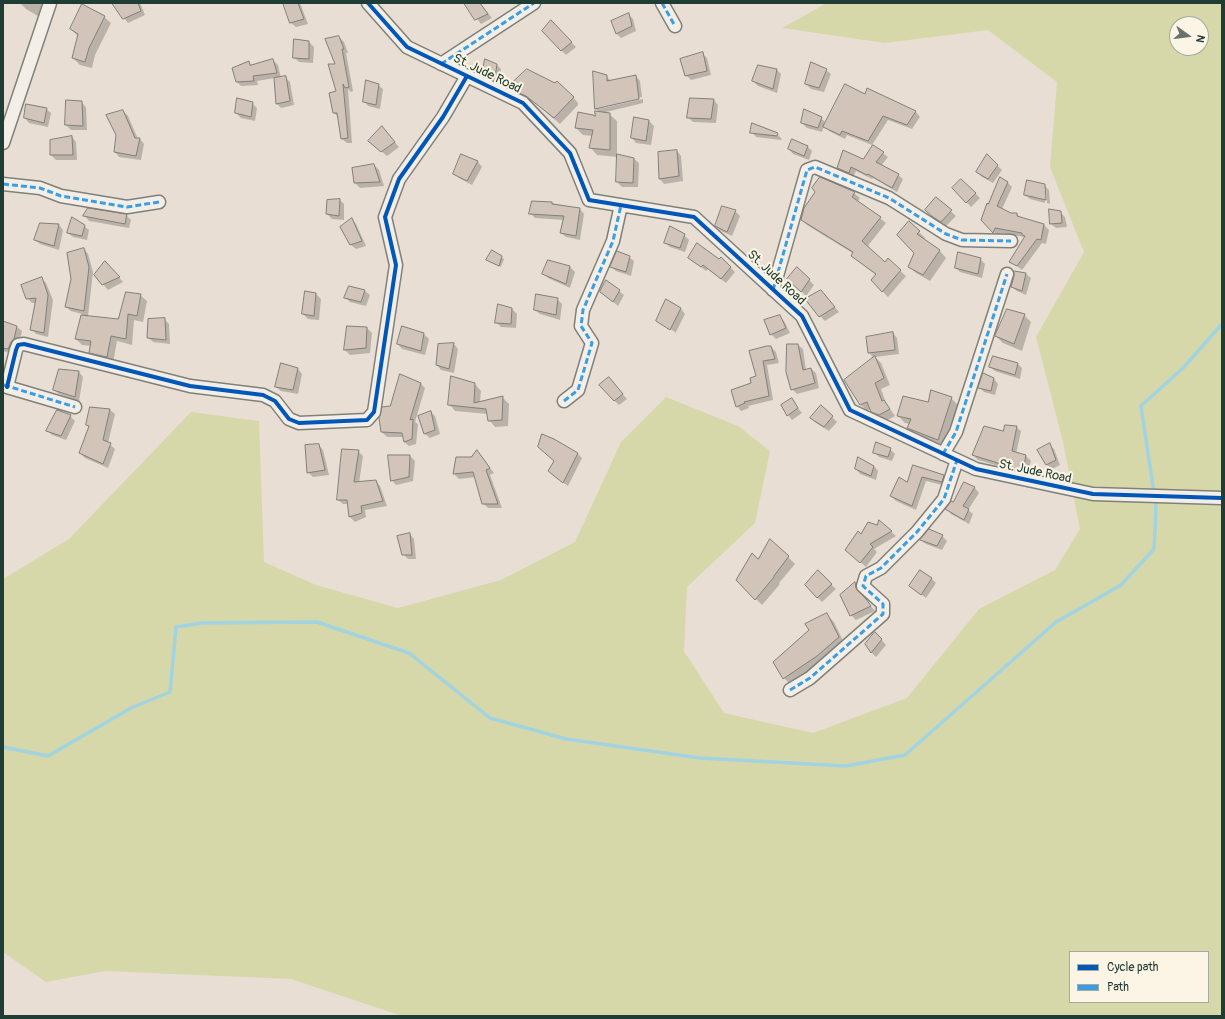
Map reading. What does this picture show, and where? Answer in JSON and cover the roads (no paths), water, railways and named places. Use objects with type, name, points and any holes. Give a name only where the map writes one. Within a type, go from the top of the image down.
[{"type":"street","points":[[3,142],[50,3]]},
{"type":"street","name":"St. Jude Road","points":[[368,3],[407,47],[523,103],[570,153],[589,200],[694,217],[802,316],[850,410],[976,469],[1093,494],[1222,498]]},
{"type":"street","points":[[441,64],[534,3]]},
{"type":"street","points":[[662,3],[675,26]]},
{"type":"street","points":[[75,407],[5,386],[18,345],[24,344],[190,386],[263,395],[275,401],[289,419],[299,423],[367,420],[374,412],[396,265],[385,217],[399,179],[443,117],[467,76]]},
{"type":"street","points":[[773,290],[807,170],[814,167],[889,198],[946,234],[962,240],[1011,241]]},
{"type":"street","points":[[3,184],[40,188],[61,196],[127,207],[159,202]]},
{"type":"street","points":[[564,401],[578,390],[592,343],[581,326],[583,310],[613,241],[621,206]]},
{"type":"street","points":[[943,454],[956,432],[1007,274]]},
{"type":"street","points":[[790,690],[810,678],[883,614],[883,604],[863,586],[866,576],[881,568],[917,532],[944,499],[957,460]]},
{"type":"waterway","points":[[1154,493],[1141,406],[1184,367],[1222,324]]},
{"type":"waterway","points":[[3,747],[48,756],[131,708],[170,692],[176,627],[202,623],[317,622],[409,653],[490,718],[566,739],[700,758],[846,766],[905,755],[1056,622],[1121,585],[1154,549],[1155,499]]}]
